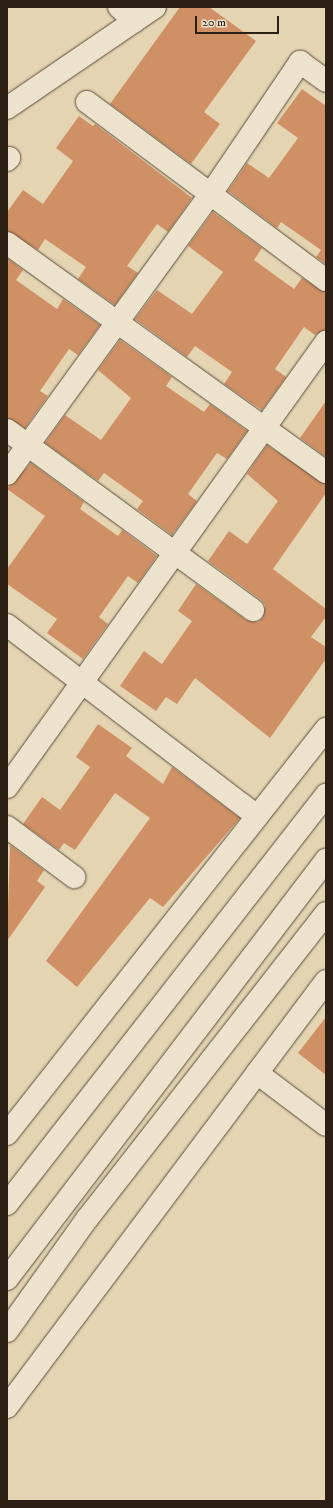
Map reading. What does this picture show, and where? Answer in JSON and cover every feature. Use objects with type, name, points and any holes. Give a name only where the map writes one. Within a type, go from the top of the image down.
[{"type":"street","points":[[7,108],[126,14],[155,7]]},
{"type":"street","points":[[7,474],[29,446],[210,195],[300,62],[326,80]]},
{"type":"street","points":[[87,102],[326,280]]},
{"type":"street","points":[[7,243],[119,321],[326,472]]},
{"type":"street","points":[[7,787],[82,679],[266,428],[326,342]]},
{"type":"street","points":[[7,430],[176,552],[253,610]]},
{"type":"street","points":[[7,625],[82,679],[257,816]]},
{"type":"street","points":[[7,1134],[326,729]]},
{"type":"street","points":[[7,1204],[326,796]]},
{"type":"street","points":[[7,827],[74,877]]},
{"type":"street","points":[[7,1279],[326,860]]},
{"type":"street","points":[[7,1331],[87,1219],[326,913]]},
{"type":"street","points":[[7,1407],[326,982]]},
{"type":"street","points":[[257,1074],[326,1125]]},
{"type":"building","points":[[180,7],[209,7],[256,41],[204,112],[220,124],[191,164],[110,104]]},
{"type":"building","points":[[302,89],[326,106],[326,264],[316,257],[321,250],[281,222],[277,228],[228,191],[247,163],[269,178],[298,138],[277,123]]},
{"type":"building","points":[[79,116],[93,126],[95,124],[192,198],[168,232],[157,224],[127,266],[138,273],[115,305],[78,279],[86,267],[45,239],[38,250],[7,231],[7,212],[23,190],[43,204],[73,161],[56,148]]},
{"type":"building","points":[[213,212],[262,248],[254,260],[294,289],[302,278],[326,292],[326,330],[315,335],[304,327],[275,369],[286,377],[262,410],[224,384],[232,372],[195,346],[187,357],[135,319],[157,290],[192,314],[223,272],[188,246]]},
{"type":"building","points":[[7,258],[23,270],[16,280],[57,309],[63,299],[100,325],[78,355],[69,349],[40,391],[48,396],[25,428],[7,418]]},
{"type":"building","points":[[120,340],[172,377],[166,386],[204,412],[210,404],[247,431],[227,459],[217,453],[188,494],[197,501],[172,535],[137,509],[143,501],[104,473],[98,481],[45,443],[65,415],[101,440],[131,398],[98,370]]},
{"type":"building","points":[[326,401],[326,457],[300,438]]},
{"type":"building","points":[[267,445],[326,484],[326,493],[273,569],[326,609],[326,617],[311,637],[326,647],[326,659],[270,738],[195,678],[177,704],[166,697],[156,711],[120,686],[144,651],[162,664],[192,621],[178,611],[196,584],[246,620],[258,622],[263,617],[265,605],[261,600],[208,561],[229,531],[247,544],[278,501],[247,474]]},
{"type":"building","points":[[31,463],[84,502],[80,509],[118,536],[122,530],[157,556],[138,583],[128,576],[99,617],[108,624],[83,659],[47,633],[57,619],[7,584],[7,569],[45,516],[7,489]]},
{"type":"building","points":[[98,724],[132,748],[126,756],[163,784],[172,767],[240,818],[163,907],[150,898],[77,987],[46,961],[150,818],[115,793],[75,850],[64,843],[59,850],[23,824],[42,797],[60,810],[90,767],[76,757]]},
{"type":"building","points":[[10,845],[44,870],[37,881],[45,887],[7,941]]},
{"type":"building","points":[[326,1017],[326,1075],[298,1053]]}]
